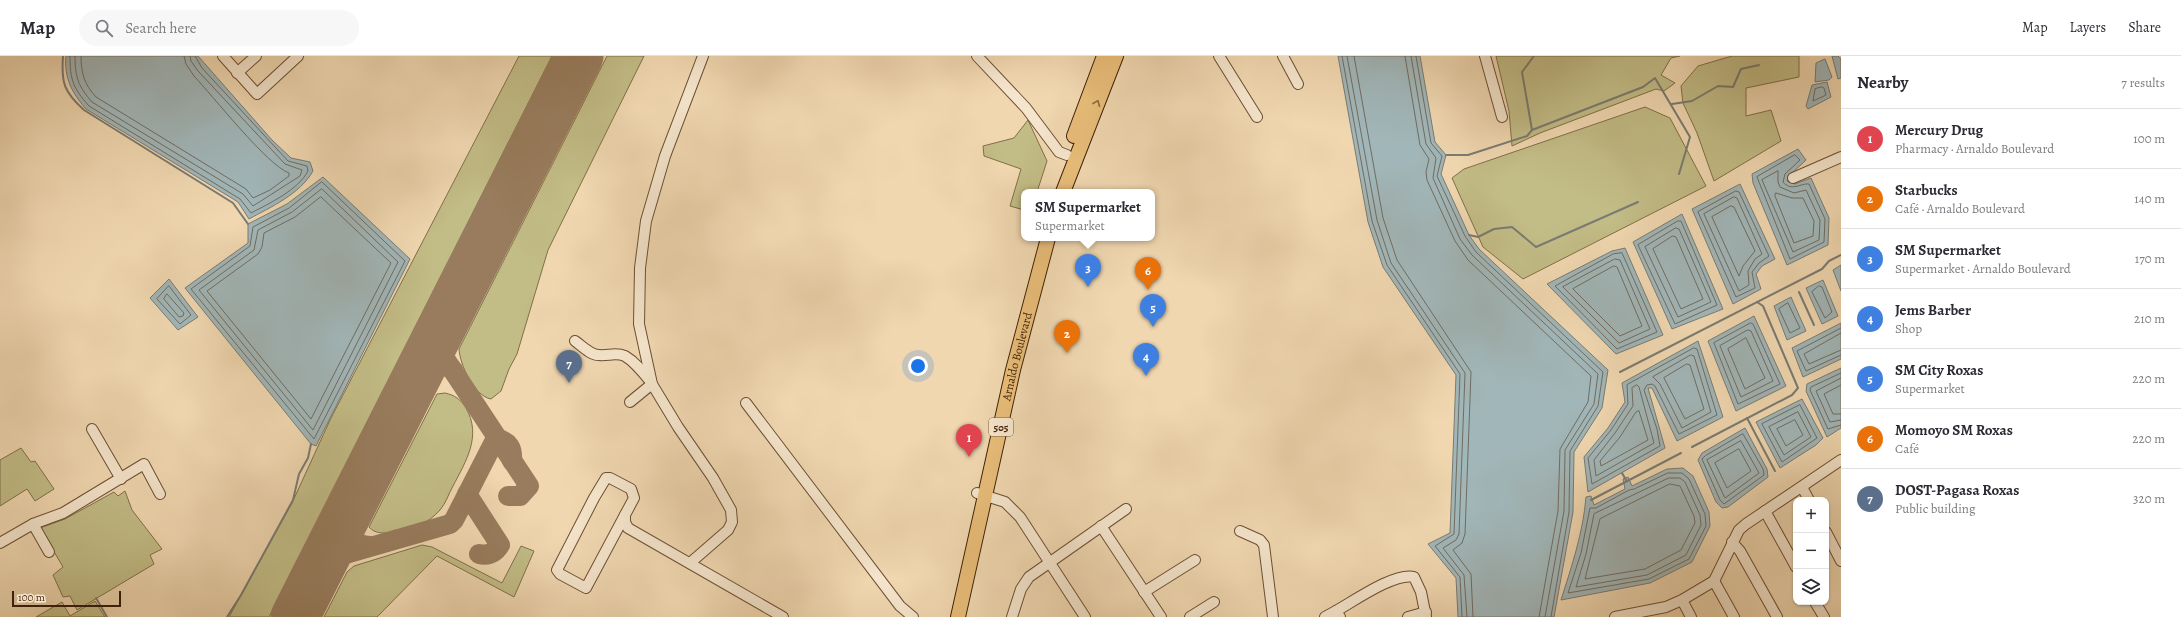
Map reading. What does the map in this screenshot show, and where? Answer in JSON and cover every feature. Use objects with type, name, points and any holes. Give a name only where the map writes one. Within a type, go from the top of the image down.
[{"type":"highway","points":[[1063,189],[1067,165],[1104,56]]},
{"type":"highway","points":[[1055,189],[1116,56]]},
{"type":"highway","name":"Arnaldo Boulevard","points":[[950,617],[981,494],[1039,241]]},
{"type":"highway","name":"Arnaldo Boulevard","points":[[1025,303],[1047,241]]},
{"type":"highway","name":"Arnaldo Boulevard","points":[[958,617],[981,494]]},
{"type":"street","points":[[223,56],[256,94],[298,56]]},
{"type":"street","points":[[237,73],[256,56]]},
{"type":"street","points":[[652,384],[639,324],[640,268],[646,221],[666,156],[703,56]]},
{"type":"street","points":[[977,56],[1026,108],[1060,152],[1067,165]]},
{"type":"street","points":[[1219,56],[1257,117]]},
{"type":"street","points":[[1283,56],[1298,84]]},
{"type":"street","points":[[1485,56],[1502,117]]},
{"type":"street","points":[[1793,178],[1841,157]]},
{"type":"street","points":[[575,341],[589,352],[599,356],[611,353],[624,355],[638,366],[652,384],[678,427],[713,478],[731,510],[732,522],[728,530],[690,563]]},
{"type":"street","points":[[630,402],[652,384]]},
{"type":"street","points":[[746,403],[900,606],[913,617]]},
{"type":"street","points":[[92,429],[121,479]]},
{"type":"street","points":[[1615,617],[1645,615],[1682,600],[1714,581],[1739,530],[1765,511],[1840,463]]},
{"type":"street","points":[[0,543],[33,524],[63,513],[144,464],[160,494]]},
{"type":"street","points":[[606,478],[610,478],[627,487],[633,493],[634,498],[625,515],[588,587],[584,588],[558,572],[557,570],[606,478]]},
{"type":"street","points":[[1802,487],[1807,497]]},
{"type":"street","points":[[981,494],[1005,502],[1020,517],[1085,617]]},
{"type":"street","points":[[1012,617],[1021,589],[1029,577],[1049,561],[1126,509]]},
{"type":"street","points":[[1765,511],[1793,562]]},
{"type":"street","points":[[625,515],[624,522],[628,528],[784,617]]},
{"type":"street","points":[[33,524],[49,552]]},
{"type":"street","points":[[1101,526],[1161,617]]},
{"type":"street","points":[[616,532],[628,528]]},
{"type":"street","points":[[1240,531],[1260,540],[1264,545],[1273,617]]},
{"type":"street","points":[[1827,533],[1841,561]]},
{"type":"street","points":[[1732,542],[1740,551],[1777,617]]},
{"type":"street","points":[[1144,592],[1195,560]]},
{"type":"street","points":[[1325,617],[1338,614],[1390,581],[1407,575],[1414,577],[1421,592],[1426,614],[1408,617]]},
{"type":"street","points":[[1714,581],[1734,617]]},
{"type":"street","points":[[1682,600],[1691,617]]},
{"type":"street","points":[[1190,617],[1214,602]]},
{"type":"street","points":[[1817,605],[1824,617]]},
{"type":"shaded area","points":[[519,56],[552,56],[269,617],[229,617],[292,503],[331,418]]},
{"type":"shaded area","points":[[607,56],[644,56],[548,250],[517,354],[509,369],[501,391],[491,399],[485,397],[469,379],[462,363],[459,349]]},
{"type":"shaded area","points":[[1496,56],[1680,56],[1671,58],[1661,75],[1675,83],[1664,91],[1656,89],[1540,133],[1512,146],[1509,111]]},
{"type":"shaded area","points":[[1732,56],[1799,56],[1799,77],[1746,88],[1746,116],[1771,110],[1781,141],[1714,181],[1697,133],[1683,103],[1681,86],[1698,66]]},
{"type":"shaded area","points":[[1645,107],[1670,118],[1706,186],[1523,279],[1483,247],[1452,178],[1464,169]]},
{"type":"shaded area","points":[[1028,120],[1047,161],[1038,189],[1021,189],[1021,209],[1010,206],[1021,169],[984,156],[983,146],[1014,138]]},
{"type":"shaded area","points":[[445,393],[460,400],[464,405],[471,418],[473,428],[467,458],[446,501],[435,515],[412,529],[392,533],[379,533],[374,531],[369,527],[437,394]]},
{"type":"shaded area","points":[[21,448],[31,462],[35,461],[54,489],[35,501],[27,489],[0,506],[0,460]]},
{"type":"shaded area","points":[[125,491],[132,510],[162,549],[150,555],[154,564],[77,610],[70,596],[63,597],[53,575],[63,567],[40,528],[65,519],[114,492],[118,496]]},
{"type":"shaded area","points":[[422,545],[432,547],[502,583],[521,546],[534,551],[514,597],[437,556],[377,617],[324,617],[347,572],[354,566]]},
{"type":"shaded area","points":[[95,601],[105,617],[36,617],[62,602],[70,616]]},
{"type":"water","points":[[66,56],[198,56],[272,140],[291,158],[310,162],[313,171],[301,187],[293,193],[249,219],[238,202],[86,109],[70,85],[66,71]]},
{"type":"water","points":[[1338,56],[1420,56],[1435,142],[1446,155],[1441,174],[1469,235],[1479,249],[1608,370],[1602,408],[1574,452],[1573,512],[1554,617],[1458,617],[1456,578],[1428,544],[1450,533],[1456,375],[1383,267],[1368,222]]},
{"type":"water","points":[[1832,56],[1838,56],[1841,59],[1841,78],[1838,79]]},
{"type":"water","points":[[1825,59],[1832,77],[1829,80],[1815,82],[1816,63]]},
{"type":"water","points":[[1827,82],[1831,97],[1808,109],[1806,106],[1812,85]]},
{"type":"water","points":[[1798,149],[1806,160],[1788,177],[1787,181],[1795,184],[1811,178],[1829,218],[1828,245],[1787,265],[1753,183],[1752,174]]},
{"type":"water","points":[[323,177],[410,259],[316,446],[311,444],[185,288],[248,243],[248,224],[287,204]]},
{"type":"water","points":[[1740,184],[1775,259],[1762,266],[1756,274],[1761,289],[1733,304],[1692,209]]},
{"type":"water","points":[[1682,214],[1723,309],[1672,329],[1633,242]]},
{"type":"water","points":[[1625,248],[1663,335],[1616,354],[1547,284],[1612,251]]},
{"type":"water","points":[[1841,265],[1841,291],[1833,270]]},
{"type":"water","points":[[169,279],[198,317],[178,330],[150,298]]},
{"type":"water","points":[[1823,280],[1838,316],[1822,324],[1806,288]]},
{"type":"water","points":[[1791,297],[1806,331],[1787,340],[1774,306]]},
{"type":"water","points":[[1754,316],[1786,386],[1736,411],[1708,341]]},
{"type":"water","points":[[1841,323],[1841,359],[1803,377],[1792,348]]},
{"type":"water","points":[[1698,341],[1723,417],[1677,441],[1652,388],[1648,388],[1665,448],[1588,492],[1584,457],[1608,428],[1625,402],[1622,383]]},
{"type":"water","points":[[1841,368],[1841,428],[1827,437],[1806,391],[1807,384]]},
{"type":"water","points":[[1802,399],[1823,438],[1816,445],[1780,468],[1756,422]]},
{"type":"water","points":[[1745,428],[1767,469],[1768,477],[1728,507],[1722,508],[1716,502],[1698,460],[1702,453]]},
{"type":"water","points":[[1683,468],[1693,476],[1709,512],[1710,526],[1692,562],[1650,583],[1561,600],[1580,536],[1586,497],[1591,496],[1594,505],[1625,489],[1623,479],[1628,477],[1632,486],[1667,469]]},
{"type":"waterway","points":[[63,56],[63,80],[68,92],[77,104],[84,110],[233,203],[248,224]]},
{"type":"waterway","points":[[1446,155],[1468,155],[1527,136],[1532,130],[1522,72],[1534,56]]},
{"type":"waterway","points":[[1672,104],[1692,101],[1718,86],[1733,87],[1741,69],[1759,65]]},
{"type":"waterway","points":[[1532,130],[1643,87],[1655,78],[1690,137],[1679,174]]},
{"type":"waterway","points":[[1469,235],[1478,237],[1494,229],[1512,227],[1536,247],[1638,202]]},
{"type":"waterway","points":[[1620,372],[1822,269],[1829,261],[1841,255]]},
{"type":"waterway","points":[[1799,292],[1814,325]]},
{"type":"waterway","points":[[1692,447],[1792,395],[1798,388],[1763,306],[1757,302]]},
{"type":"waterway","points":[[1747,418],[1775,471]]},
{"type":"waterway","points":[[227,617],[241,595],[293,500],[299,474],[308,458],[311,444]]},
{"type":"waterway","points":[[1591,500],[1681,453]]},
{"type":"waterway","points":[[1622,473],[1626,480]]},
{"type":"waterway","points":[[96,598],[107,617]]},
{"type":"taxiway","points":[[441,329],[437,340],[440,351],[529,486],[520,496],[508,496]]},
{"type":"taxiway","points":[[419,372],[436,364],[444,365],[453,370]]},
{"type":"taxiway","points":[[321,566],[332,558],[450,524],[454,520],[496,438],[507,443],[512,452],[512,461]]},
{"type":"taxiway","points":[[467,494],[500,545],[491,553],[485,555],[479,554]]},
{"type":"taxiway","points":[[345,518],[346,530],[350,538],[359,544],[370,546]]},
{"type":"runway","points":[[295,617],[579,56]]},
{"type":"place","name":"SM Supermarket","points":[[1088,287]]},
{"type":"place","name":"Momoyo SM Roxas","points":[[1148,290]]},
{"type":"place","name":"SM City Roxas","points":[[1153,327]]},
{"type":"place","name":"Starbucks","points":[[1067,353]]},
{"type":"place","name":"Jems Barber","points":[[1146,376]]},
{"type":"place","name":"DOST-Pagasa Roxas","points":[[569,383]]},
{"type":"place","name":"Mercury Drug","points":[[969,457]]}]
